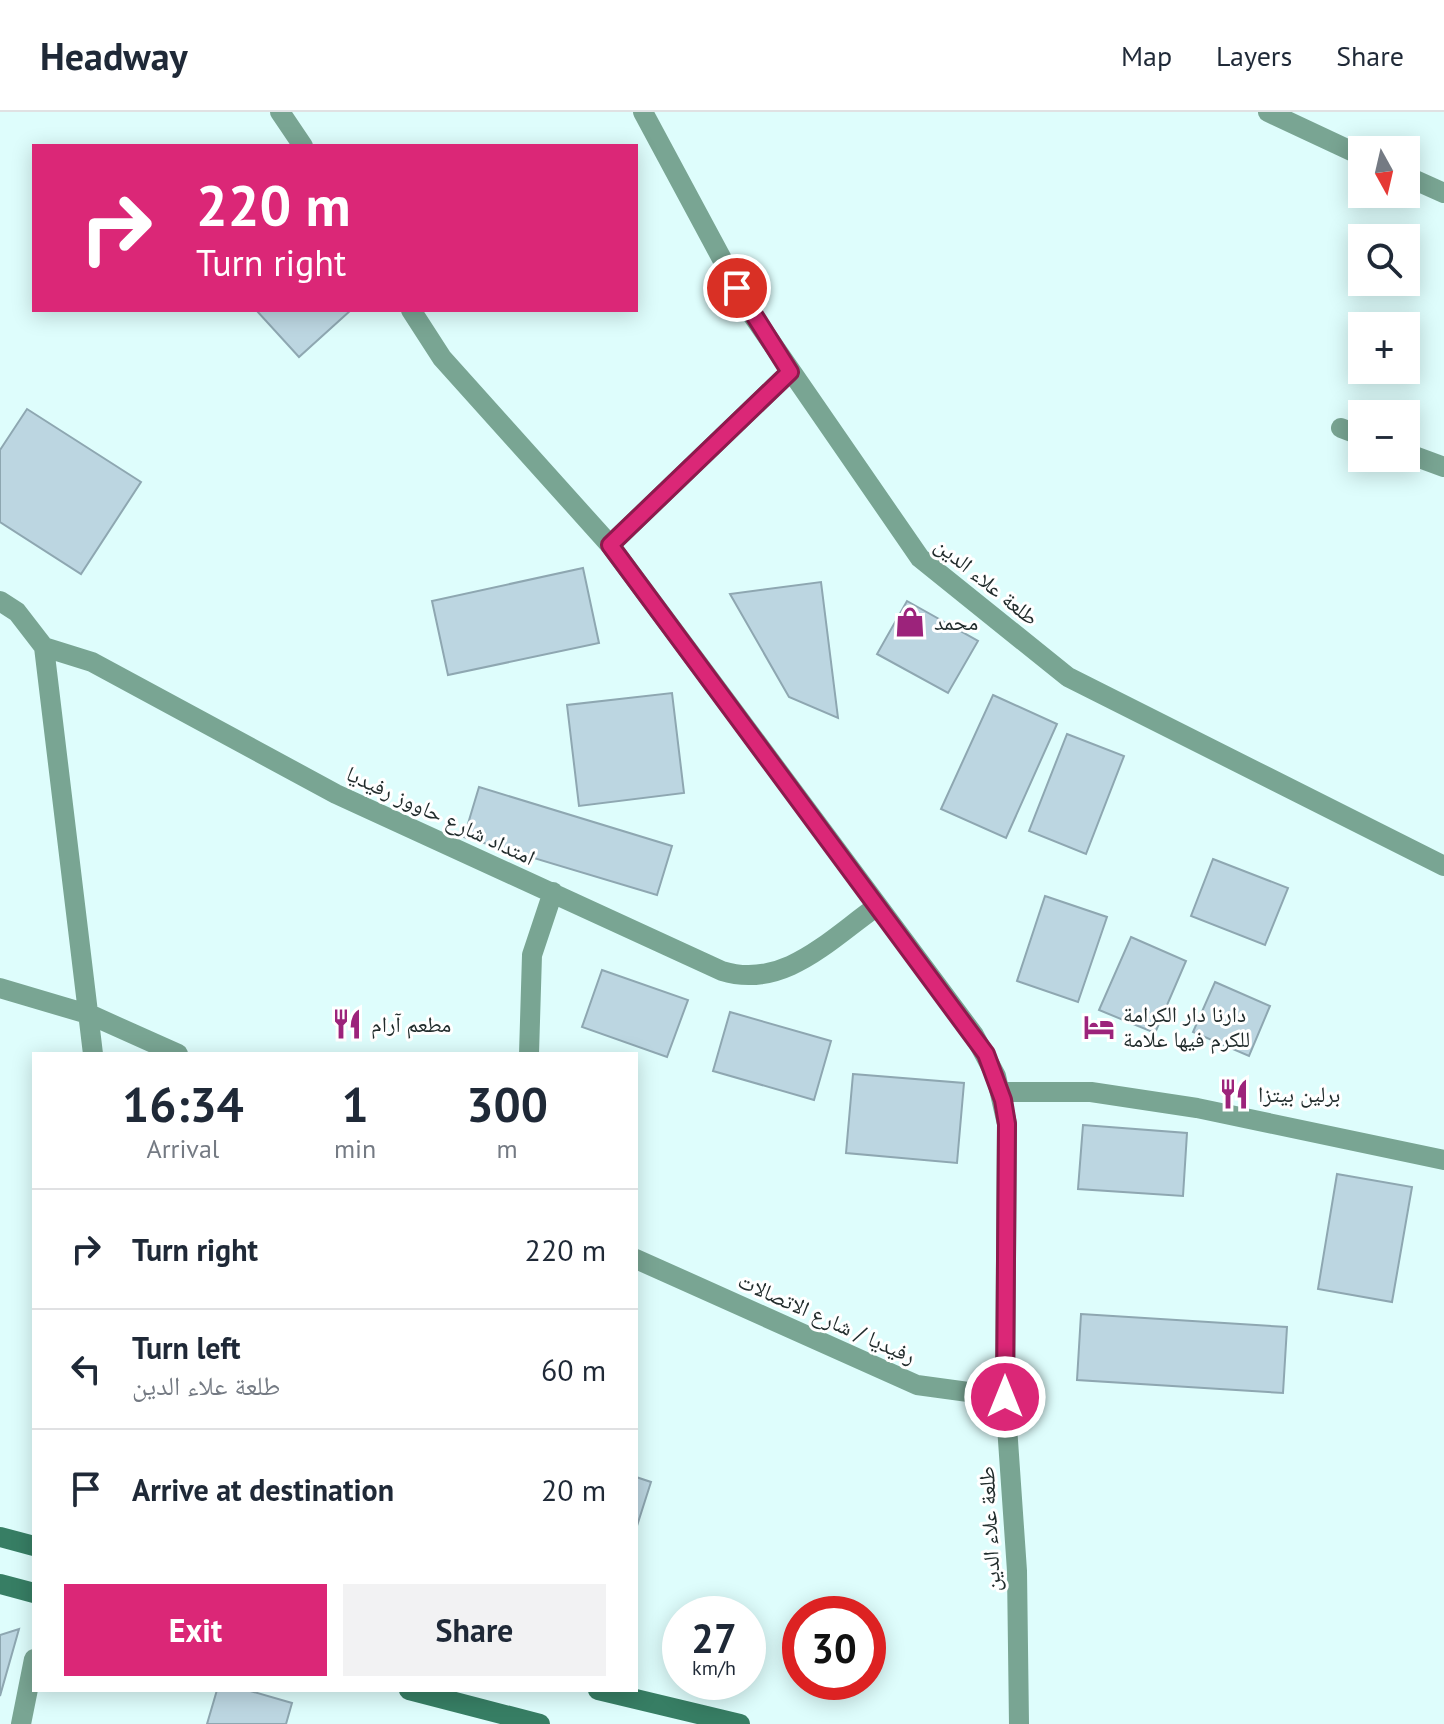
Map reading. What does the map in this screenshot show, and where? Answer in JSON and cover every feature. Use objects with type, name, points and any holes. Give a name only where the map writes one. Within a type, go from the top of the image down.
[{"type":"main road","points":[[0,1537],[32,1545]]},
{"type":"main road","points":[[0,1584],[32,1592]]},
{"type":"main road","points":[[417,1692],[540,1724]]},
{"type":"main road","points":[[606,1692],[740,1724]]},
{"type":"street","points":[[280,112],[302,144]]},
{"type":"street","name":"طلعة علاء الدين","points":[[643,112],[751,313],[920,558],[1068,677],[1444,866]]},
{"type":"street","points":[[1268,112],[1348,149]]},
{"type":"street","points":[[1420,182],[1444,193]]},
{"type":"street","name":"طلعة علاء الدين","points":[[412,312],[442,358],[610,545],[986,1054],[1001,1092],[1007,1124],[1005,1397],[1017,1571],[1019,1724]]},
{"type":"street","points":[[610,545],[790,372]]},
{"type":"street","points":[[1341,428],[1348,431]]},
{"type":"street","points":[[1420,458],[1444,467]]},
{"type":"street","points":[[0,601],[17,612],[44,647],[91,1015],[93,1052]]},
{"type":"street","name":"امتداد شارع حاووز رفيديا","points":[[44,647],[92,662],[336,794],[708,965],[739,976],[756,977],[792,967],[876,907]]},
{"type":"street","points":[[529,1052],[532,955],[553,892]]},
{"type":"street","points":[[0,988],[91,1015],[174,1052]]},
{"type":"street","points":[[1001,1092],[1091,1092],[1197,1108],[1444,1160]]},
{"type":"street","name":"رفيديا / شارع الاتصالات","points":[[638,1260],[917,1385],[1005,1397]]},
{"type":"street","points":[[21,1724],[32,1669]]},
{"type":"building","points":[[258,312],[349,312],[299,357]]},
{"type":"building","points":[[27,409],[141,482],[81,574],[0,522],[0,450]]},
{"type":"building","points":[[583,568],[599,643],[448,675],[432,601]]},
{"type":"building","points":[[821,582],[838,718],[789,697],[730,594]]},
{"type":"building","points":[[907,601],[978,641],[948,693],[877,654]]},
{"type":"building","points":[[672,693],[684,793],[579,806],[567,705]]},
{"type":"building","points":[[993,695],[1057,724],[1006,838],[941,809]]},
{"type":"building","points":[[1067,734],[1124,756],[1086,854],[1029,831]]},
{"type":"building","points":[[479,787],[672,846],[657,895],[464,837]]},
{"type":"building","points":[[1213,859],[1288,888],[1265,945],[1191,916]]},
{"type":"building","points":[[1045,896],[1107,917],[1078,1002],[1017,981]]},
{"type":"building","points":[[1131,937],[1186,961],[1155,1033],[1099,1010]]},
{"type":"building","points":[[602,970],[688,1000],[667,1057],[582,1027]]},
{"type":"building","points":[[1215,982],[1270,1006],[1249,1056],[1193,1032]]},
{"type":"building","points":[[730,1012],[831,1041],[814,1100],[713,1071]]},
{"type":"building","points":[[853,1074],[964,1083],[957,1163],[846,1153]]},
{"type":"building","points":[[1083,1125],[1187,1133],[1183,1196],[1078,1189]]},
{"type":"building","points":[[1337,1174],[1412,1187],[1392,1302],[1318,1289]]},
{"type":"building","points":[[1081,1314],[1287,1327],[1283,1393],[1077,1380]]},
{"type":"building","points":[[638,1478],[651,1482],[638,1523]]},
{"type":"building","points":[[19,1629],[0,1696],[0,1635]]},
{"type":"building","points":[[216,1692],[254,1692],[292,1703],[286,1724],[207,1724]]},
{"type":"place","name":"محمد","points":[[910,622]]},
{"type":"place","name":"مطعم آرام","points":[[347,1024]]},
{"type":"place","name":"دارنا دار الكرامة للكرم فيها علامة","points":[[1099,1027]]},
{"type":"place","name":"برلين بيتزا","points":[[1234,1094]]},
{"type":"route","points":[[737,288],[790,372],[610,545],[986,1054],[996,1076],[1007,1124],[1004,1164],[1005,1397]]}]
